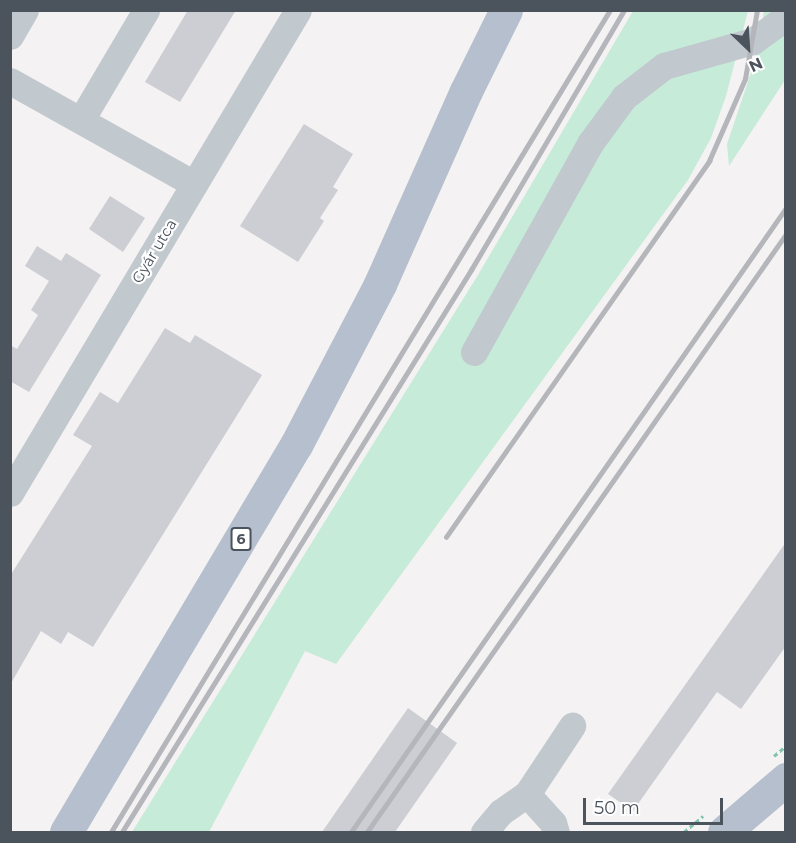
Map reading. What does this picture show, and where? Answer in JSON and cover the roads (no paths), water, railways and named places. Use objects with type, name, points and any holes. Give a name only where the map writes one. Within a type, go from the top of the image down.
[{"type":"main road","name":"6","points":[[66,832],[296,445],[380,284],[466,91],[506,10]]},
{"type":"main road","points":[[724,832],[786,779]]},
{"type":"street","points":[[10,36],[25,10]]},
{"type":"street","points":[[81,120],[146,10]]},
{"type":"street","name":"Gyár utca","points":[[10,493],[20,454],[194,184],[298,10]]},
{"type":"street","points":[[474,352],[591,142],[624,98],[664,66],[753,41],[786,16]]},
{"type":"street","points":[[10,81],[194,184]]},
{"type":"street","points":[[484,832],[501,812],[527,794],[572,726]]},
{"type":"street","points":[[527,794],[553,823],[556,832]]},
{"type":"railway","points":[[111,832],[610,10]]},
{"type":"railway","points":[[122,832],[471,270],[624,10]]},
{"type":"railway","points":[[446,537],[709,161],[745,79],[757,10]]},
{"type":"railway","points":[[351,832],[786,208]]},
{"type":"railway","points":[[367,832],[786,234]]}]
